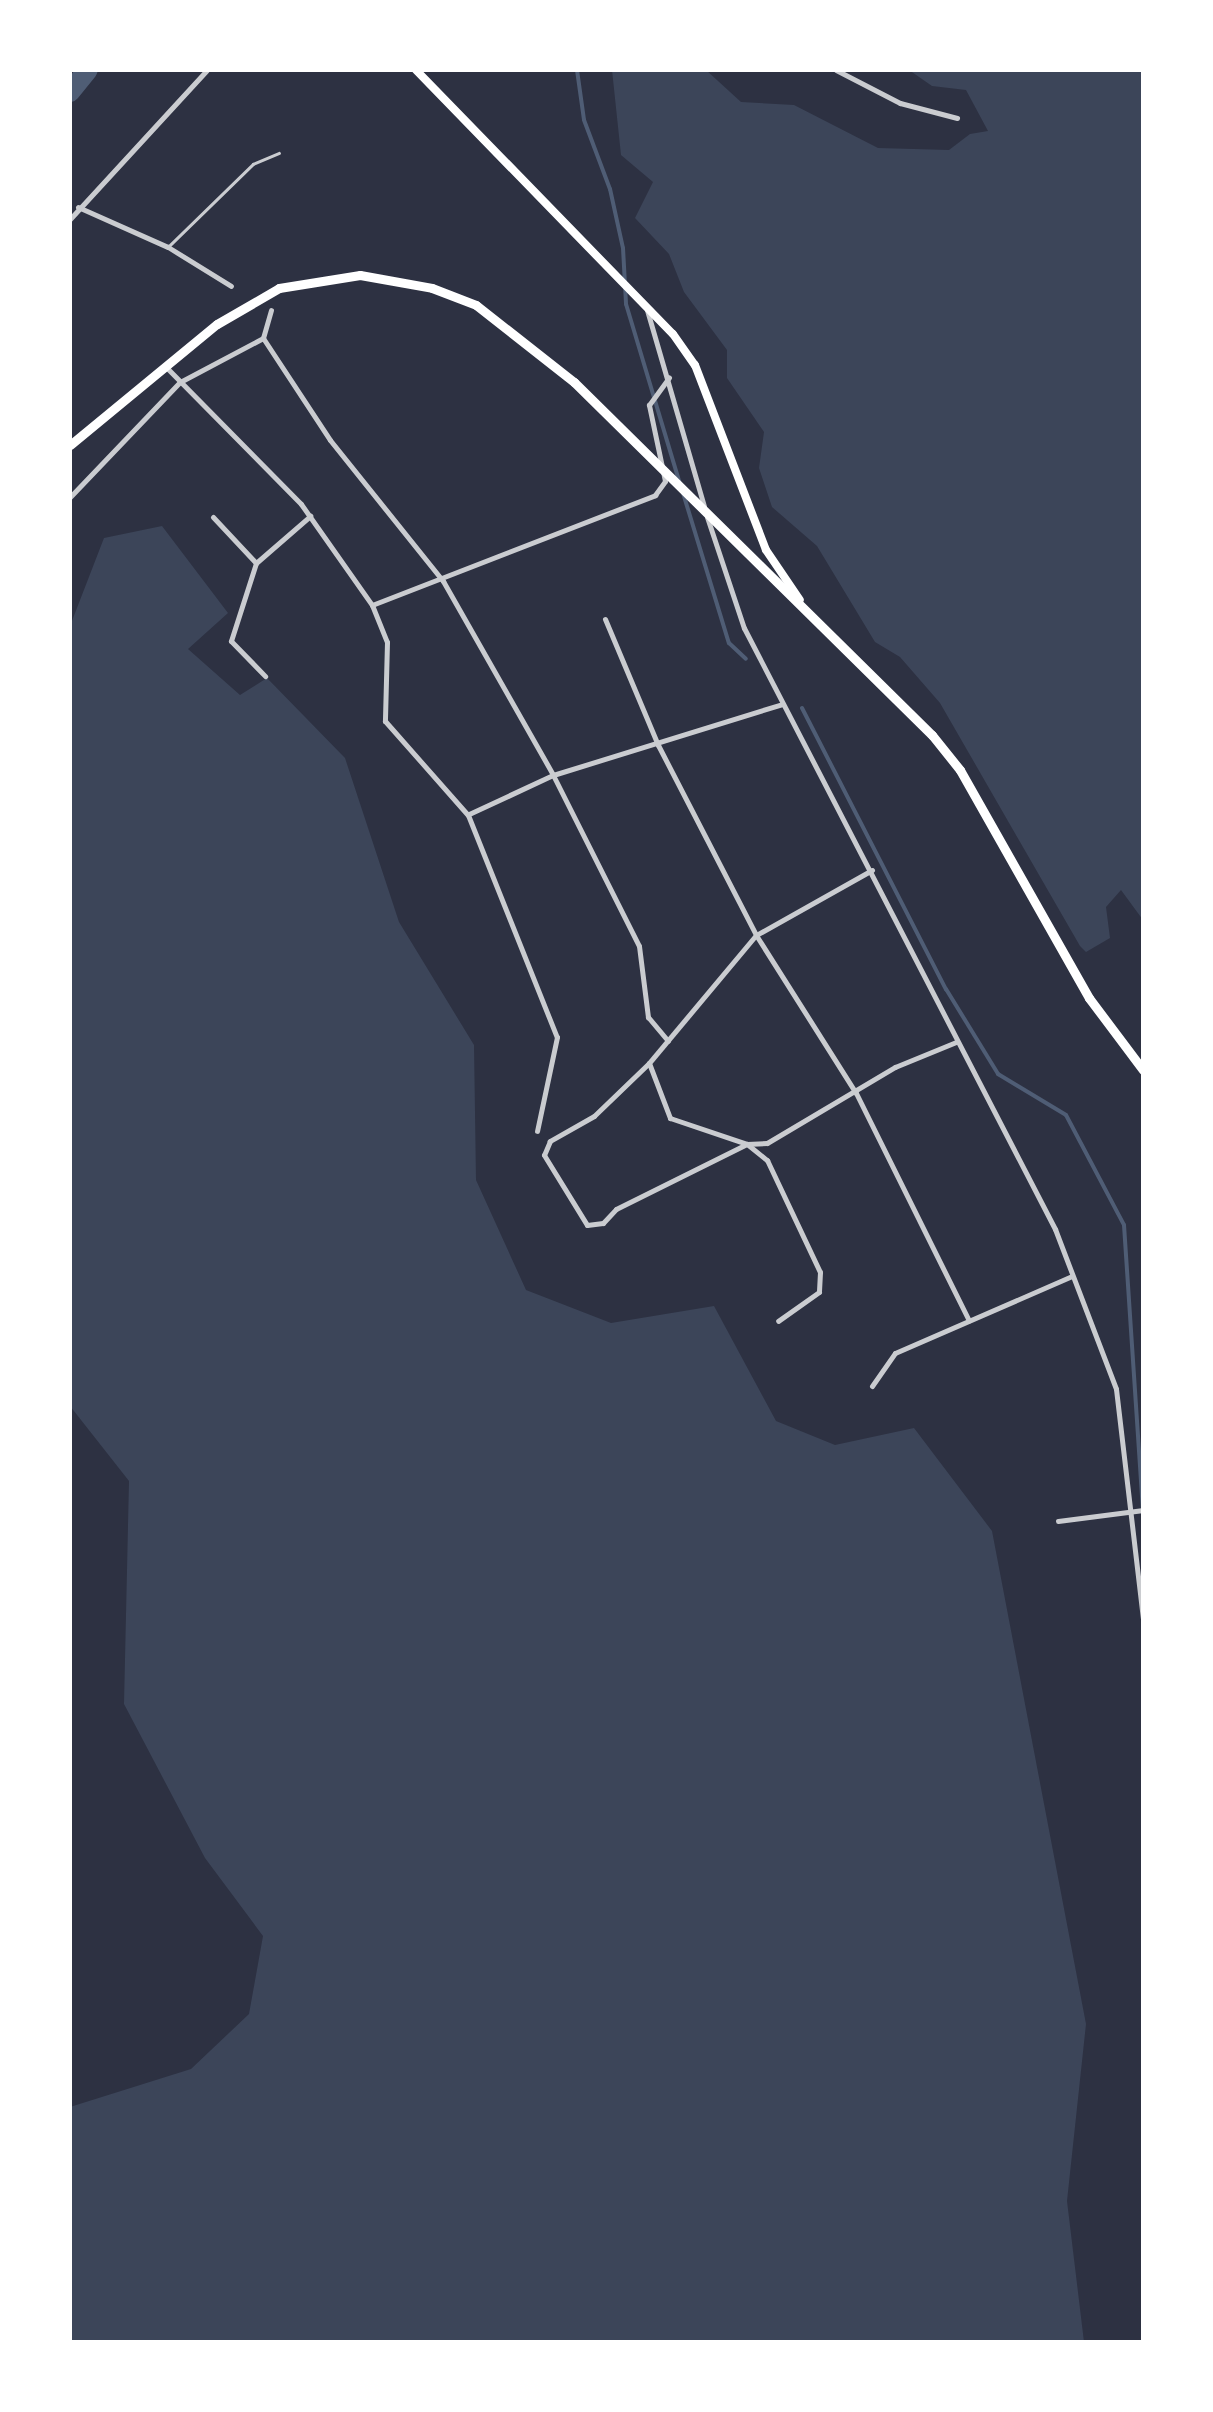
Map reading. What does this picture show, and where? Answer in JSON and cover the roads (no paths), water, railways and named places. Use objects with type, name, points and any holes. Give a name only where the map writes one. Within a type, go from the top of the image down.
[{"type":"highway","points":[[70,445],[164,364],[279,288],[360,274],[432,288],[476,304],[574,382],[747,548],[960,770],[1089,998],[1143,1070]]},
{"type":"main road","points":[[416,70],[640,296],[695,365],[746,506],[800,600]]},
{"type":"street","points":[[70,219],[207,70]]},
{"type":"street","points":[[836,70],[900,103],[957,118]]},
{"type":"street","points":[[78,208],[168,247],[231,286]]},
{"type":"street","points":[[640,296],[669,378],[728,591],[782,704],[872,870],[956,1042],[1055,1228],[1116,1389],[1143,1618]]},
{"type":"street","points":[[271,310],[264,338],[330,440],[443,581],[554,775],[639,946],[648,1018],[668,1041]]},
{"type":"street","points":[[70,496],[106,451],[180,382],[264,338]]},
{"type":"street","points":[[164,364],[310,516],[372,605],[389,657],[385,721],[468,815],[557,1037],[559,1053],[537,1131]]},
{"type":"street","points":[[372,605],[443,581],[664,488],[649,405],[657,388],[669,378]]},
{"type":"street","points":[[213,516],[256,563]]},
{"type":"street","points":[[265,676],[231,641],[256,563],[310,516]]},
{"type":"street","points":[[604,618],[658,745],[756,935],[856,1092],[969,1321]]},
{"type":"street","points":[[468,815],[554,775],[782,704]]},
{"type":"street","points":[[872,870],[756,935],[649,1063],[594,1116],[550,1141],[544,1155],[587,1225],[604,1223],[616,1209],[747,1144],[766,1143],[911,1058],[956,1042]]},
{"type":"street","points":[[649,1063],[670,1118],[747,1144],[767,1160],[820,1272],[819,1292],[778,1320]]},
{"type":"street","points":[[872,1386],[895,1353],[1072,1276]]},
{"type":"street","points":[[1058,1521],[1142,1512]]},
{"type":"lane","points":[[168,247],[253,164],[278,153]]},
{"type":"waterway","points":[[70,92],[88,70]]},
{"type":"waterway","points":[[577,70],[584,120],[610,189],[623,248],[626,304],[680,484]]},
{"type":"waterway","points":[[683,493],[729,643],[746,659]]},
{"type":"waterway","points":[[802,708],[946,989],[998,1074],[1066,1115],[1124,1225],[1143,1508]]}]
